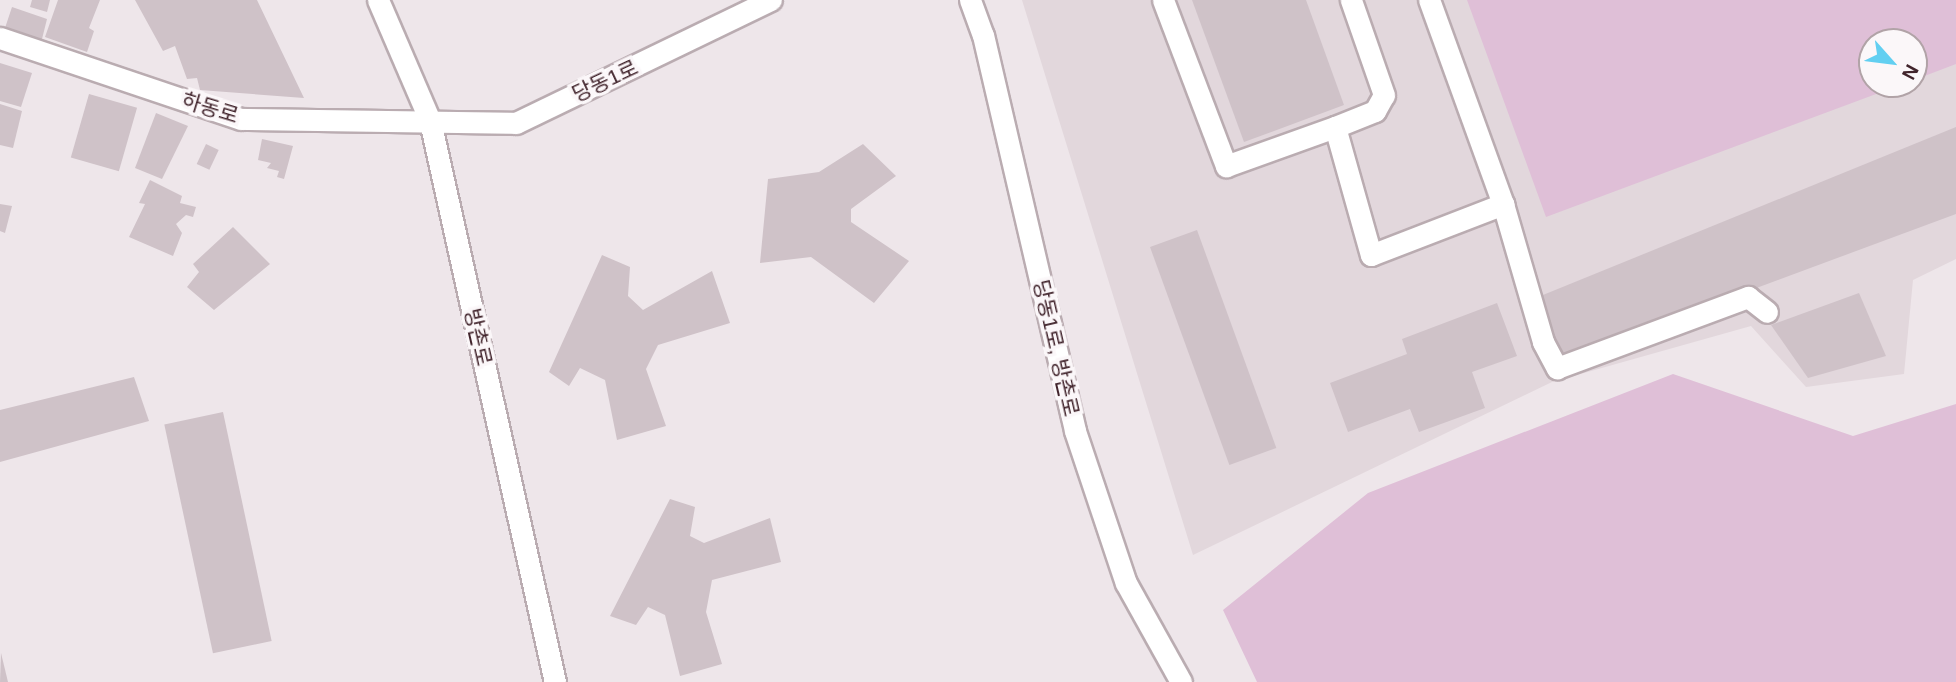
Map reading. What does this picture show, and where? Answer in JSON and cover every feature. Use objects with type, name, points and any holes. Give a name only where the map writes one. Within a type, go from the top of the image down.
[{"type":"street","name":"방촌로","points":[[378,0],[430,121],[555,682]]},
{"type":"street","name":"당동1로","points":[[430,121],[516,123],[771,0]]},
{"type":"street","name":"당동1로, 방촌로","points":[[970,0],[984,35],[1075,431],[1126,583],[1181,682]]},
{"type":"street","points":[[1163,0],[1226,166],[1375,111],[1384,95],[1351,0]]},
{"type":"street","points":[[1429,0],[1503,204],[1543,342],[1557,368],[1748,297],[1767,312]]},
{"type":"street","name":"하동로","points":[[0,38],[241,119],[430,121]]},
{"type":"street","points":[[1335,128],[1371,256],[1503,204]]},
{"type":"shaded area","points":[[1022,0],[1956,0],[1956,259],[1913,280],[1904,374],[1806,387],[1751,326],[1552,382],[1193,555]]},
{"type":"shaded area","points":[[1467,0],[1956,0],[1956,64],[1928,75],[1928,28],[1858,28],[1858,98],[1865,98],[1546,217]]},
{"type":"shaded area","points":[[1673,374],[1853,436],[1956,404],[1956,682],[1257,682],[1223,610],[1368,493]]},
{"type":"building","points":[[32,0],[50,0],[47,12],[30,7]]},
{"type":"building","points":[[58,0],[100,0],[89,28],[94,31],[87,52],[45,37]]},
{"type":"building","points":[[135,0],[257,0],[304,98],[200,90],[197,78],[187,79],[175,46],[163,51]]},
{"type":"building","points":[[1192,0],[1306,0],[1344,105],[1244,142]]},
{"type":"building","points":[[12,7],[47,19],[41,43],[5,28]]},
{"type":"building","points":[[0,63],[32,73],[21,107],[0,101]]},
{"type":"building","points":[[89,94],[137,108],[119,171],[71,157]]},
{"type":"building","points":[[0,104],[22,111],[13,148],[0,145]]},
{"type":"building","points":[[156,113],[188,126],[162,179],[135,168]]},
{"type":"building","points":[[1956,127],[1956,214],[1562,360],[1538,297]]},
{"type":"building","points":[[262,139],[293,146],[284,179],[277,177],[279,171],[267,168],[271,163],[258,160]]},
{"type":"building","points":[[206,144],[219,150],[209,170],[197,164]]},
{"type":"building","points":[[863,144],[896,176],[851,209],[851,222],[909,261],[874,303],[811,257],[760,263],[768,179],[819,172]]},
{"type":"building","points":[[150,180],[182,196],[180,203],[196,207],[193,217],[186,215],[176,224],[182,233],[173,256],[129,237],[145,204],[139,203]]},
{"type":"building","points":[[0,204],[12,206],[5,233],[0,231]]},
{"type":"building","points":[[233,227],[270,264],[214,310],[187,287],[199,272],[193,264]]},
{"type":"building","points":[[1197,230],[1276,448],[1229,465],[1150,247]]},
{"type":"building","points":[[602,255],[630,267],[628,296],[643,310],[712,271],[730,323],[658,345],[646,369],[666,426],[617,440],[605,380],[580,368],[569,386],[549,372]]},
{"type":"building","points":[[1859,293],[1886,356],[1808,378],[1771,325]]},
{"type":"building","points":[[1497,303],[1517,356],[1472,372],[1485,408],[1419,432],[1410,409],[1348,432],[1330,383],[1407,354],[1402,339]]},
{"type":"building","points":[[134,377],[149,421],[0,462],[0,410]]},
{"type":"building","points":[[223,412],[272,641],[213,653],[164,424]]},
{"type":"building","points":[[670,499],[695,507],[690,536],[704,543],[770,518],[781,562],[712,580],[706,612],[722,664],[680,676],[665,615],[648,607],[636,625],[610,616]]},
{"type":"building","points":[[1,653],[8,682],[0,682]]}]
